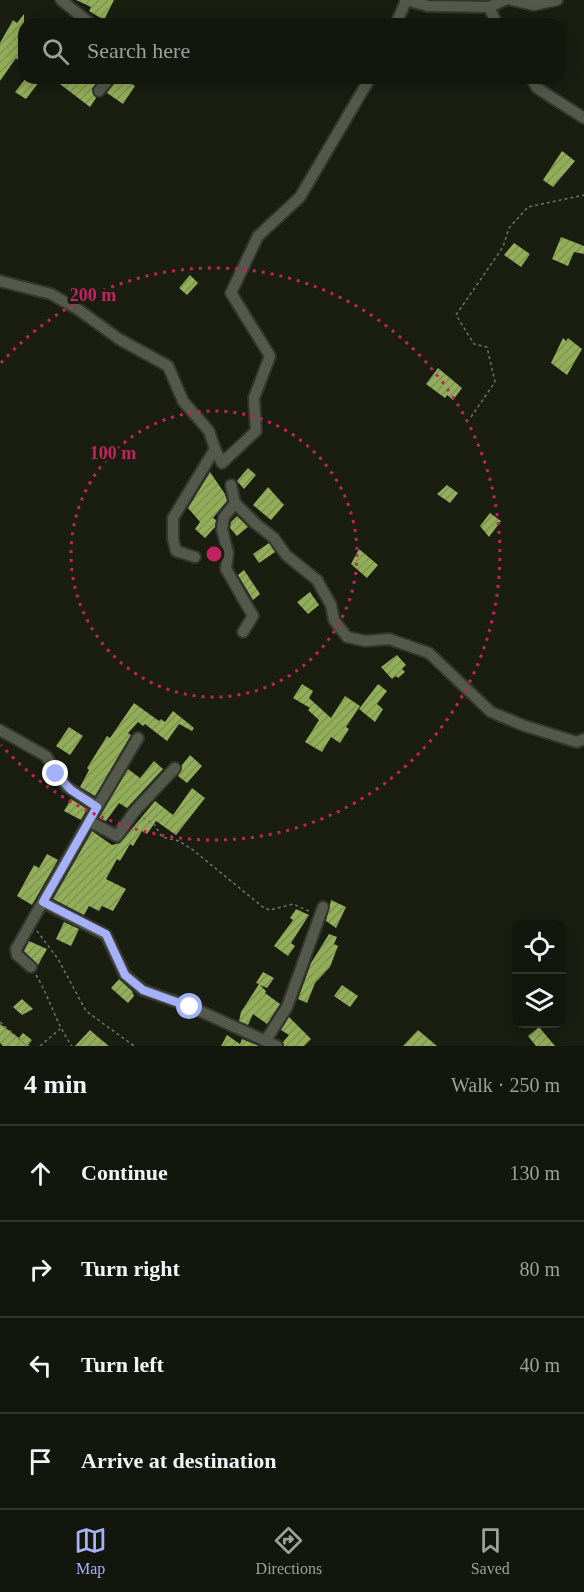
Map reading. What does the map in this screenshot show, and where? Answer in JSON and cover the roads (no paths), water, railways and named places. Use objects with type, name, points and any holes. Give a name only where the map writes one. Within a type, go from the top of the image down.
[{"type":"street","points":[[61,0],[84,18]]},
{"type":"street","points":[[398,18],[405,1],[428,6],[489,7],[505,0]]},
{"type":"street","points":[[512,0],[534,5],[557,0]]},
{"type":"street","points":[[489,7],[494,18]]},
{"type":"street","points":[[99,91],[105,84]]},
{"type":"street","points":[[0,281],[51,294],[79,310],[119,339],[168,366],[183,401],[209,431],[222,463],[256,431],[254,398],[270,356],[231,293],[258,236],[300,196],[366,84]]},
{"type":"street","points":[[535,84],[537,88],[584,118]]},
{"type":"street","points":[[195,557],[176,551],[173,539],[173,518],[215,449]]},
{"type":"street","points":[[231,485],[236,502],[256,524],[274,538],[285,555],[317,580],[331,605],[334,620],[347,637],[365,641],[389,639],[429,653],[491,712],[525,726],[577,742],[584,739]]},
{"type":"street","points":[[236,502],[224,517],[222,529],[228,553],[226,570],[253,616],[243,632]]},
{"type":"street","points":[[0,730],[39,750],[46,756],[66,786],[97,807]]},
{"type":"street","points":[[31,967],[15,952],[138,738]]},
{"type":"street","points":[[89,821],[116,836],[134,812],[175,768]]},
{"type":"street","points":[[43,902],[106,934],[125,975],[143,990],[190,1007],[277,1046]]},
{"type":"street","points":[[266,1041],[287,1006],[322,911]]}]
